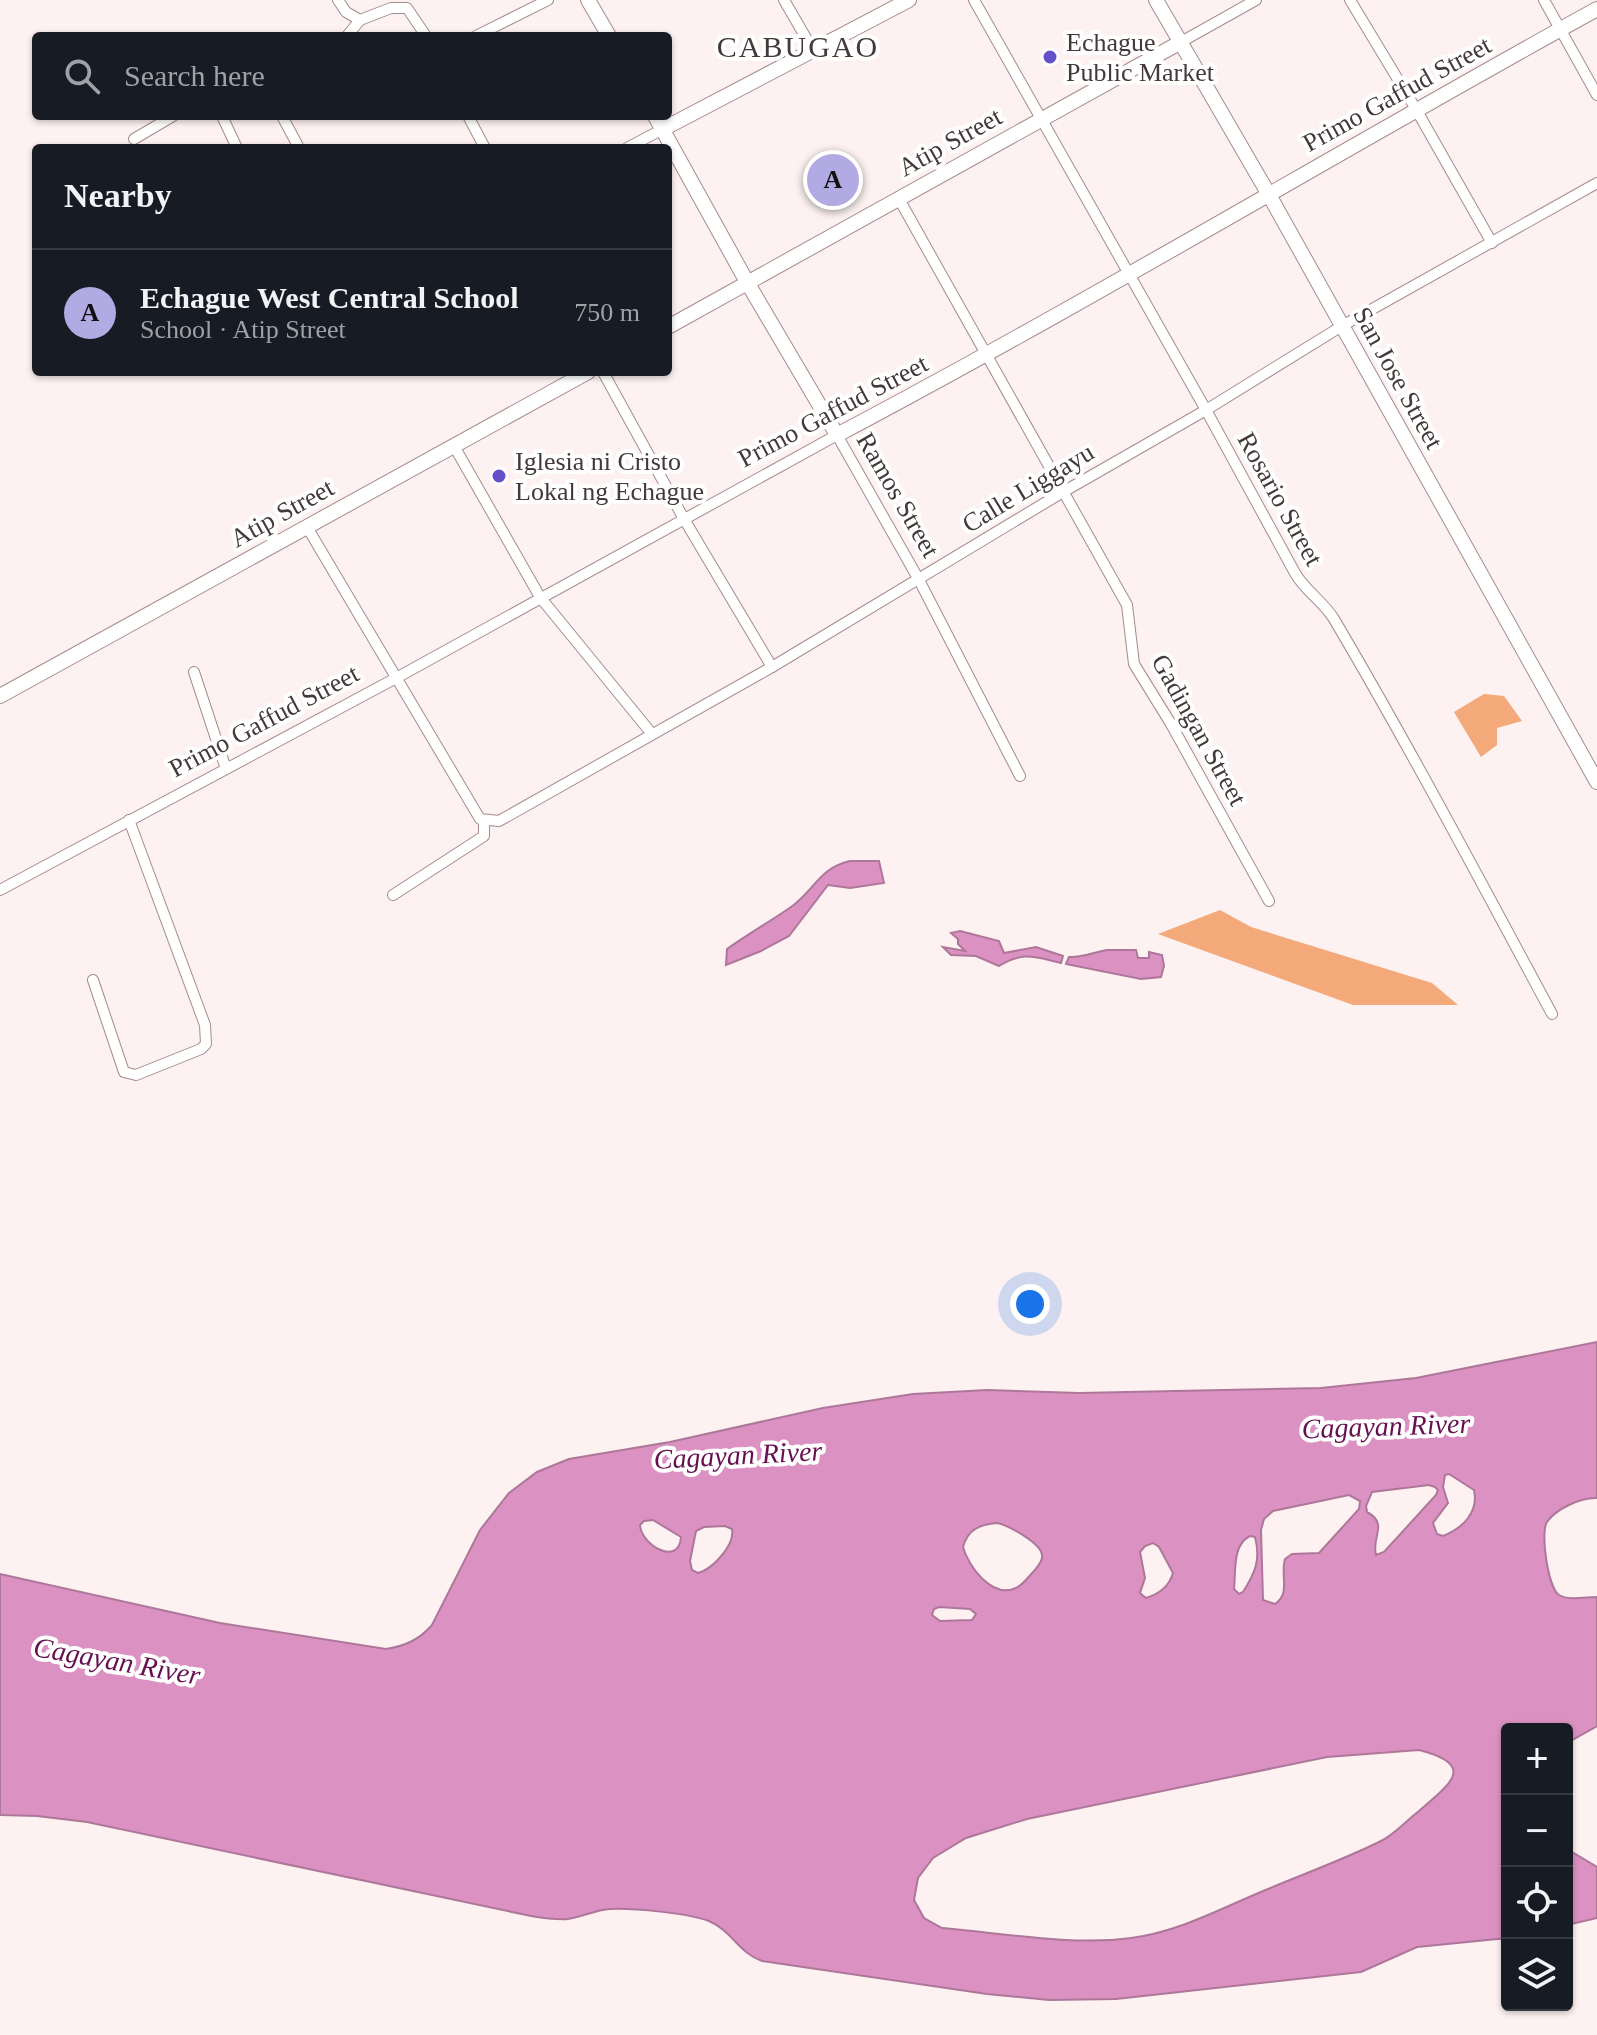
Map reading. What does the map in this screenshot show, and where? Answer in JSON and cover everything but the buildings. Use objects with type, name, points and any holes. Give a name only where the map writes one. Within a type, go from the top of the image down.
[{"type":"main road","points":[[588,0],[607,32]]},
{"type":"main road","points":[[672,117],[909,0]]},
{"type":"main road","name":"San Jose Street","points":[[1156,0],[1595,774]]},
{"type":"main road","name":"Primo Gaffud Street","points":[[837,435],[986,356],[1268,193],[1597,9]]},
{"type":"main road","name":"Atip Street","points":[[672,325],[1181,42]]},
{"type":"main road","name":"Ramos Street","points":[[659,123],[671,144]]},
{"type":"main road","name":"Ramos Street","points":[[672,146],[837,435]]},
{"type":"main road","name":"Atip Street","points":[[0,696],[581,376]]},
{"type":"street","points":[[338,0],[346,12],[360,20]]},
{"type":"street","points":[[484,32],[548,0]]},
{"type":"street","points":[[784,0],[813,50]]},
{"type":"street","name":"Rosario Street","points":[[974,0],[1301,584],[1329,612],[1347,643],[1455,833],[1552,1014]]},
{"type":"street","name":"Atip Street","points":[[1181,42],[1256,0]]},
{"type":"street","points":[[1350,0],[1492,243]]},
{"type":"street","points":[[1544,0],[1597,95]]},
{"type":"street","points":[[350,32],[360,20],[401,7],[411,10],[424,32]]},
{"type":"street","points":[[134,139],[166,120]]},
{"type":"street","points":[[224,120],[235,144]]},
{"type":"street","points":[[284,120],[297,144]]},
{"type":"street","points":[[470,120],[483,144]]},
{"type":"street","points":[[632,144],[659,123]]},
{"type":"street","name":"Calle Liggayu","points":[[482,820],[499,821],[772,667],[1342,326],[1597,183]]},
{"type":"street","name":"Gadingan Street","points":[[899,199],[1127,605],[1134,664],[1171,724],[1269,901]]},
{"type":"street","points":[[605,376],[684,519],[772,667]]},
{"type":"street","name":"Primo Gaffud Street","points":[[0,890],[398,677],[837,435]]},
{"type":"street","name":"Ramos Street","points":[[837,435],[919,580],[1020,776]]},
{"type":"street","points":[[454,446],[540,597],[652,734]]},
{"type":"street","points":[[307,527],[482,820],[484,836],[393,895]]},
{"type":"street","points":[[194,672],[226,769]]},
{"type":"street","points":[[93,980],[124,1072],[136,1075],[201,1049],[206,1044],[205,1025],[129,820]]},
{"type":"shaded area","points":[[1484,694],[1504,696],[1522,721],[1497,728],[1497,745],[1481,757],[1454,712]]},
{"type":"shaded area","points":[[1220,910],[1251,927],[1432,983],[1458,1005],[1353,1005],[1158,934]]},
{"type":"water","points":[[850,861],[879,861],[884,883],[850,888],[828,885],[789,936],[726,965],[727,949],[791,907],[824,874]]},
{"type":"water","points":[[960,931],[999,941],[1004,953],[1036,947],[1063,956],[1061,963],[1022,957],[999,966],[976,956],[951,955],[943,947],[965,951],[951,933]]},
{"type":"water","points":[[1107,950],[1136,950],[1138,958],[1149,958],[1149,952],[1162,955],[1164,966],[1161,977],[1141,979],[1066,964],[1069,957]]},
{"type":"water","name":"Cagayan River","points":[[1597,1342],[1597,1498],[1577,1502],[1556,1513],[1547,1522],[1544,1537],[1549,1571],[1559,1595],[1597,1597],[1597,1726],[1573,1740],[1573,1723],[1501,1723],[1501,1939],[1417,1947],[1361,1972],[1116,1999],[1049,2000],[987,1994],[762,1961],[747,1953],[717,1925],[688,1916],[610,1909],[568,1919],[540,1917],[87,1822],[0,1815],[0,1574],[220,1623],[386,1649],[411,1642],[432,1625],[480,1530],[509,1493],[537,1472],[569,1459],[670,1442],[823,1408],[913,1394],[987,1390],[1079,1393],[1321,1388],[1416,1378]],"holes":[[[1449,1474],[1474,1490],[1475,1498],[1468,1518],[1457,1529],[1443,1536],[1437,1534],[1433,1523],[1448,1503],[1443,1487],[1445,1475]],[[1429,1485],[1438,1490],[1384,1552],[1376,1555],[1377,1521],[1367,1512],[1366,1506],[1372,1492]],[[1349,1495],[1360,1501],[1359,1509],[1319,1553],[1292,1554],[1285,1559],[1283,1595],[1275,1604],[1263,1600],[1261,1530],[1264,1519],[1273,1511]],[[653,1520],[681,1537],[679,1546],[674,1551],[660,1550],[642,1532],[640,1525]],[[998,1523],[1031,1540],[1042,1557],[1023,1583],[1007,1590],[998,1589],[982,1579],[963,1547],[976,1529]],[[725,1526],[732,1529],[730,1542],[722,1556],[698,1573],[692,1570],[690,1561],[696,1531],[704,1527]],[[1255,1537],[1257,1560],[1254,1572],[1239,1594],[1234,1589],[1236,1559],[1244,1540]],[[1153,1543],[1159,1547],[1173,1573],[1163,1589],[1146,1598],[1140,1593],[1145,1578],[1140,1552]],[[939,1607],[970,1609],[976,1614],[972,1620],[940,1621],[932,1615],[934,1609]],[[1419,1750],[1448,1762],[1453,1769],[1448,1784],[1381,1841],[1201,1918],[1149,1935],[1086,1941],[1037,1938],[942,1928],[924,1918],[914,1900],[918,1878],[933,1858],[966,1838],[1027,1819],[1327,1757]]]},
{"type":"water","points":[[1573,1853],[1597,1867],[1597,1918],[1573,1924]]},
{"type":"place","name":"Echague Public Market","points":[[1050,57]]},
{"type":"place","name":"Echague West Central School","points":[[833,180]]},
{"type":"place","name":"Iglesia ni Cristo Lokal ng Echague","points":[[499,476]]},
{"type":"district","name":"CABUGAO","points":[[798,46]]}]
